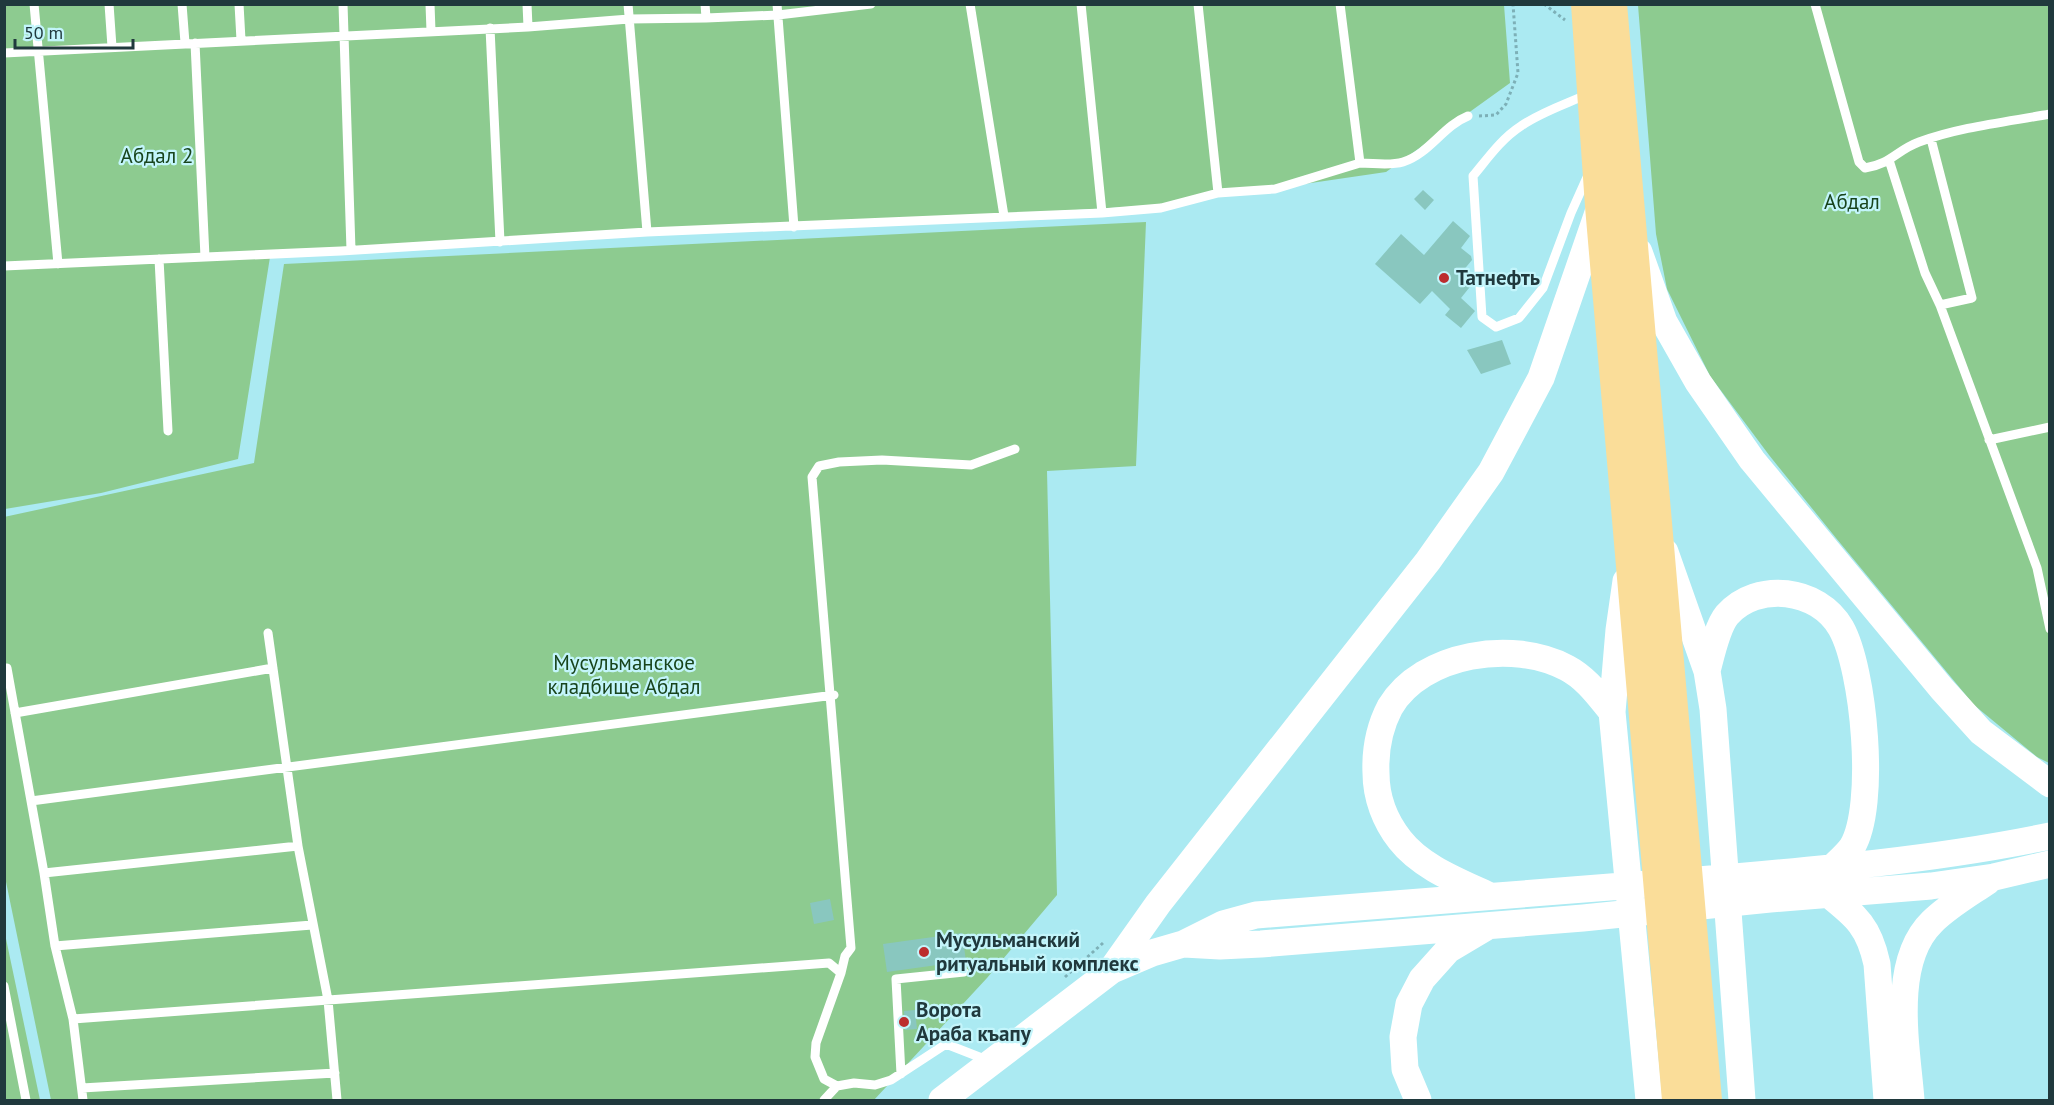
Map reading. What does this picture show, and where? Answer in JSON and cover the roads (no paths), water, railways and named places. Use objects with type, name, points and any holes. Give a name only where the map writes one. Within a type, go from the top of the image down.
[{"type":"main road","points":[[1586,4],[1600,206],[1677,1101]]},
{"type":"main road","points":[[1612,4],[1707,1101]]},
{"type":"main road","points":[[1112,970],[1158,904],[1428,561],[1491,472],[1541,378],[1600,206]]},
{"type":"main road","points":[[1630,226],[1664,322],[1698,382],[1752,460],[1942,689],[1981,732],[2048,778]]},
{"type":"main road","points":[[1656,524],[1707,671],[1713,709],[1742,1101]]},
{"type":"main road","points":[[1630,550],[1619,630],[1612,712],[1646,1097]]},
{"type":"main road","points":[[1707,671],[1725,617],[1743,600],[1763,594],[1785,593],[1804,597],[1824,609],[1840,627],[1852,655],[1859,687],[1866,787],[1860,825],[1852,847],[1833,867]]},
{"type":"main road","points":[[1489,896],[1422,861],[1401,842],[1384,816],[1376,787],[1375,756],[1379,731],[1391,706],[1410,684],[1436,667],[1462,658],[1517,654],[1543,658],[1566,668],[1587,682],[1612,712]]},
{"type":"main road","points":[[1183,944],[1261,944],[1583,918],[1765,887],[1833,867],[1931,857],[2049,836]]},
{"type":"main road","points":[[942,1101],[1112,970],[1152,953],[1183,944],[1223,924],[1256,915],[1581,890],[1765,887],[1828,894],[1931,886],[1994,877],[2049,864]]},
{"type":"main road","points":[[1911,1101],[1904,1003],[1912,952],[1930,924],[1954,903],[1994,877]]},
{"type":"main road","points":[[1828,894],[1862,924],[1872,943],[1877,964],[1887,1101]]},
{"type":"main road","points":[[1418,1101],[1405,1069],[1402,1037],[1409,1005],[1422,979],[1448,950],[1489,926]]},
{"type":"lane","points":[[34,4],[58,264]]},
{"type":"lane","points":[[109,4],[112,47]]},
{"type":"lane","points":[[182,4],[185,43]]},
{"type":"lane","points":[[239,4],[241,40]]},
{"type":"lane","points":[[343,4],[351,250]]},
{"type":"lane","points":[[430,4],[431,31]]},
{"type":"lane","points":[[527,4],[528,27]]},
{"type":"lane","points":[[628,4],[647,232]]},
{"type":"lane","points":[[705,4],[706,18]]},
{"type":"lane","points":[[4,53],[528,27],[629,19],[706,18],[778,10],[871,4]]},
{"type":"lane","points":[[970,4],[1004,216]]},
{"type":"lane","points":[[1081,4],[1102,213]]},
{"type":"lane","points":[[1198,4],[1218,194]]},
{"type":"lane","points":[[1340,4],[1360,163]]},
{"type":"lane","points":[[1815,4],[1859,162],[1865,168],[1879,166],[1916,143],[1953,131],[2049,114]]},
{"type":"lane","points":[[778,10],[794,226]]},
{"type":"lane","points":[[490,28],[500,242]]},
{"type":"lane","points":[[195,43],[205,257]]},
{"type":"lane","points":[[1593,92],[1539,115],[1521,126],[1501,142],[1473,176],[1482,317],[1496,327],[1519,318],[1543,288],[1571,213],[1597,155]]},
{"type":"lane","points":[[4,266],[351,250],[647,232],[1102,213],[1161,208],[1218,194],[1275,189],[1360,163],[1403,162],[1425,150],[1457,120],[1468,116]]},
{"type":"lane","points":[[1931,139],[1972,298],[1940,305]]},
{"type":"lane","points":[[1889,160],[1924,273],[1940,305],[2037,568],[2049,629]]},
{"type":"lane","points":[[159,259],[168,431]]},
{"type":"lane","points":[[1989,440],[2049,427]]},
{"type":"lane","points":[[993,1063],[946,1044],[891,1080],[875,1085],[854,1083],[837,1086],[824,1079],[816,1058],[816,1043],[841,973],[844,956],[851,948],[832,695],[812,477],[819,466],[839,462],[882,460],[971,465],[1015,449]]},
{"type":"lane","points":[[268,633],[298,846],[328,1000],[337,1101]]},
{"type":"lane","points":[[7,668],[55,946],[73,1019],[83,1101]]},
{"type":"lane","points":[[15,713],[273,668]]},
{"type":"lane","points":[[31,801],[832,695]]},
{"type":"lane","points":[[44,873],[298,846]]},
{"type":"lane","points":[[55,946],[312,925]]},
{"type":"lane","points":[[73,1019],[829,963],[841,973]]},
{"type":"lane","points":[[901,1074],[896,979],[964,972]]},
{"type":"lane","points":[[4,986],[26,1101]]},
{"type":"lane","points":[[82,1088],[335,1073]]},
{"type":"lane","points":[[824,1101],[837,1086]]},
{"type":"place","name":"Татнефть","points":[[1444,278]]},
{"type":"place","name":"Мусульманский ритуальный комплекс","points":[[924,952]]},
{"type":"place","name":"Ворота Араба къапу","points":[[904,1022]]},
{"type":"park label","name":"Абдал 2","points":[[157,156]]},
{"type":"park label","name":"Абдал","points":[[1852,202]]},
{"type":"park label","name":"Мусульманское кладбище Абдал","points":[[624,675]]}]
